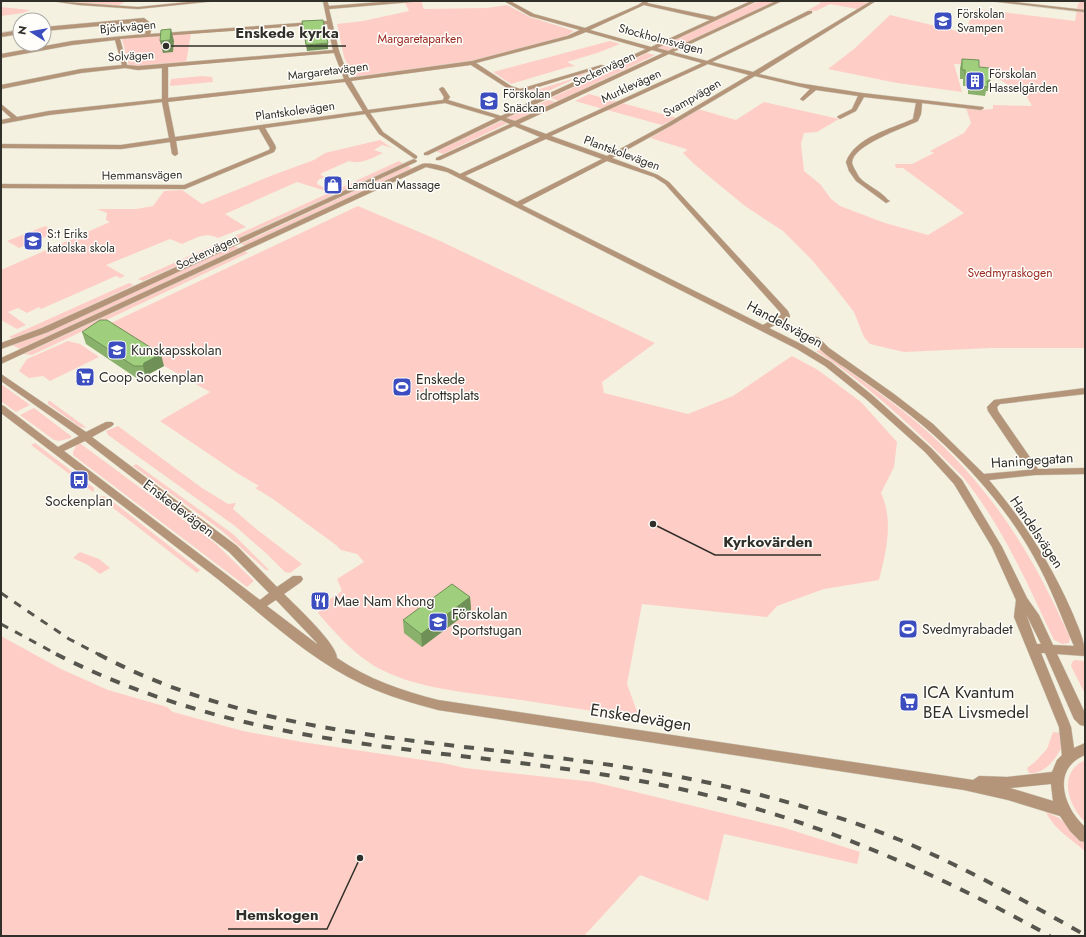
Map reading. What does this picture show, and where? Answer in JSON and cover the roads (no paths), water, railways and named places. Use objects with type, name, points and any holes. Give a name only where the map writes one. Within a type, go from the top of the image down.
[{"type":"street","points":[[53,1],[138,8],[214,1]]},
{"type":"street","points":[[325,1],[336,51],[347,80],[366,113],[381,133],[404,149],[417,164],[426,165]]},
{"type":"street","points":[[327,8],[412,1]]},
{"type":"street","name":"Sockenvägen","points":[[1,346],[45,330],[755,1]]},
{"type":"street","name":"Sockenvägen","points":[[1,361],[780,1]]},
{"type":"street","name":"Svampvägen","points":[[517,205],[606,159],[754,75],[874,1]]},
{"type":"street","points":[[991,1],[1046,8],[1046,4],[1085,11]]},
{"type":"street","points":[[508,2],[518,2]]},
{"type":"street","name":"Stockholmsvägen","points":[[508,2],[532,15],[650,49],[754,75],[814,88],[862,95],[981,108]]},
{"type":"street","points":[[645,2],[715,19]]},
{"type":"street","name":"Margaretavägen","points":[[1,122],[49,113],[347,80],[472,63],[569,37],[645,2]]},
{"type":"street","name":"Murklevägen","points":[[460,176],[706,63],[810,12]]},
{"type":"street","points":[[52,28],[144,20],[150,25],[147,35]]},
{"type":"street","name":"Björkvägen","points":[[1,56],[72,43],[147,35],[330,22]]},
{"type":"street","points":[[1,34],[12,33]]},
{"type":"street","points":[[118,38],[125,66]]},
{"type":"street","name":"Solvägen","points":[[1,87],[49,77],[125,66],[138,68],[336,51]]},
{"type":"street","name":"Sockenvägen","points":[[518,91],[598,66],[622,62]]},
{"type":"street","points":[[472,63],[509,87],[541,99]]},
{"type":"street","points":[[165,65],[165,100],[174,154]]},
{"type":"street","points":[[803,99],[814,88]]},
{"type":"street","points":[[442,89],[447,98],[445,101]]},
{"type":"street","points":[[840,118],[854,110],[862,95]]},
{"type":"street","name":"Plantskolevägen","points":[[1,146],[121,147],[445,101],[501,118],[514,123],[519,127],[656,176],[667,183],[784,311],[786,316],[764,328]]},
{"type":"street","points":[[886,202],[856,177],[849,164],[850,158],[854,152],[876,137],[916,120],[919,102]]},
{"type":"street","points":[[1,106],[15,119]]},
{"type":"street","name":"Hemmansvägen","points":[[1,186],[185,187],[272,151],[274,148],[265,137],[261,127]]},
{"type":"street","points":[[404,149],[433,155],[438,159]]},
{"type":"street","name":"Handelsvägen","points":[[438,159],[449,171]]},
{"type":"street","name":"Handelsvägen","points":[[426,165],[449,171],[460,176],[764,328],[828,364],[869,397],[928,450],[962,488],[993,540],[1022,600],[1035,618],[1050,648],[1079,715],[1085,721]]},
{"type":"street","name":"Handelsvägen","points":[[815,339],[826,350],[912,412],[947,442],[980,478],[1013,518],[1037,554],[1052,582],[1084,651]]},
{"type":"street","name":"Enskedevägen","points":[[1,377],[85,436],[233,549],[321,640],[335,663]]},
{"type":"street","points":[[1035,472],[993,411],[992,407],[997,402],[1085,391]]},
{"type":"street","name":"Enskedevägen","points":[[3,412],[57,451],[290,631],[335,663],[367,681],[403,696],[438,705],[986,788],[1064,811]]},
{"type":"street","points":[[57,451],[109,424]]},
{"type":"street","name":"Haningegatan","points":[[980,478],[1035,472],[1085,471]]},
{"type":"street","points":[[259,606],[297,579]]},
{"type":"street","name":"Handelsvägen","points":[[1022,600],[1020,616],[1065,727],[1069,755]]},
{"type":"street","points":[[1032,648],[1084,651]]},
{"type":"street","points":[[1085,749],[1069,755],[1061,764],[1057,777],[1057,793],[1064,811],[1085,836]]},
{"type":"street","name":"Enskedevägen","points":[[949,782],[1007,782],[1057,777]]},
{"type":"railway","points":[[1,593],[69,639],[99,654]]},
{"type":"railway","points":[[1,624],[58,655]]},
{"type":"railway","points":[[99,654],[164,684],[232,707],[302,723],[373,735],[589,762],[660,773],[721,785],[782,800],[871,829],[924,850],[994,885],[1085,935]]},
{"type":"railway","points":[[58,655],[86,669],[149,694],[247,723],[355,743],[522,763],[605,775],[700,793],[752,807],[854,842],[904,863],[1002,910],[1050,936]]},
{"type":"place","name":"Förskolan Svampen","points":[[943,21]]},
{"type":"place","name":"Enskede kyrka","points":[[166,46]]},
{"type":"place","name":"Förskolan Hasselgården","points":[[975,81]]},
{"type":"place","name":"Förskolan Snäckan","points":[[489,101]]},
{"type":"place","name":"Lamduan Massage","points":[[333,185]]},
{"type":"place","name":"S:t Eriks katolska skola","points":[[33,241]]},
{"type":"place","name":"Kunskapsskolan","points":[[117,350]]},
{"type":"place","name":"Coop Sockenplan","points":[[85,377]]},
{"type":"place","name":"Enskede idrottsplats","points":[[402,387]]},
{"type":"place","name":"Sockenplan","points":[[79,480]]},
{"type":"place","name":"Kyrkovärden","points":[[653,524]]},
{"type":"place","name":"Mae Nam Khong","points":[[320,601]]},
{"type":"place","name":"Förskolan Sportstugan","points":[[438,622]]},
{"type":"place","name":"Svedmyrabadet","points":[[908,629]]},
{"type":"place","name":"ICA Kvantum BEA Livsmedel","points":[[909,702]]},
{"type":"place","name":"Hemskogen","points":[[360,858]]},
{"type":"park label","name":"Margaretaparken","points":[[420,39]]},
{"type":"park label","name":"Svedmyraskogen","points":[[1010,273]]}]
